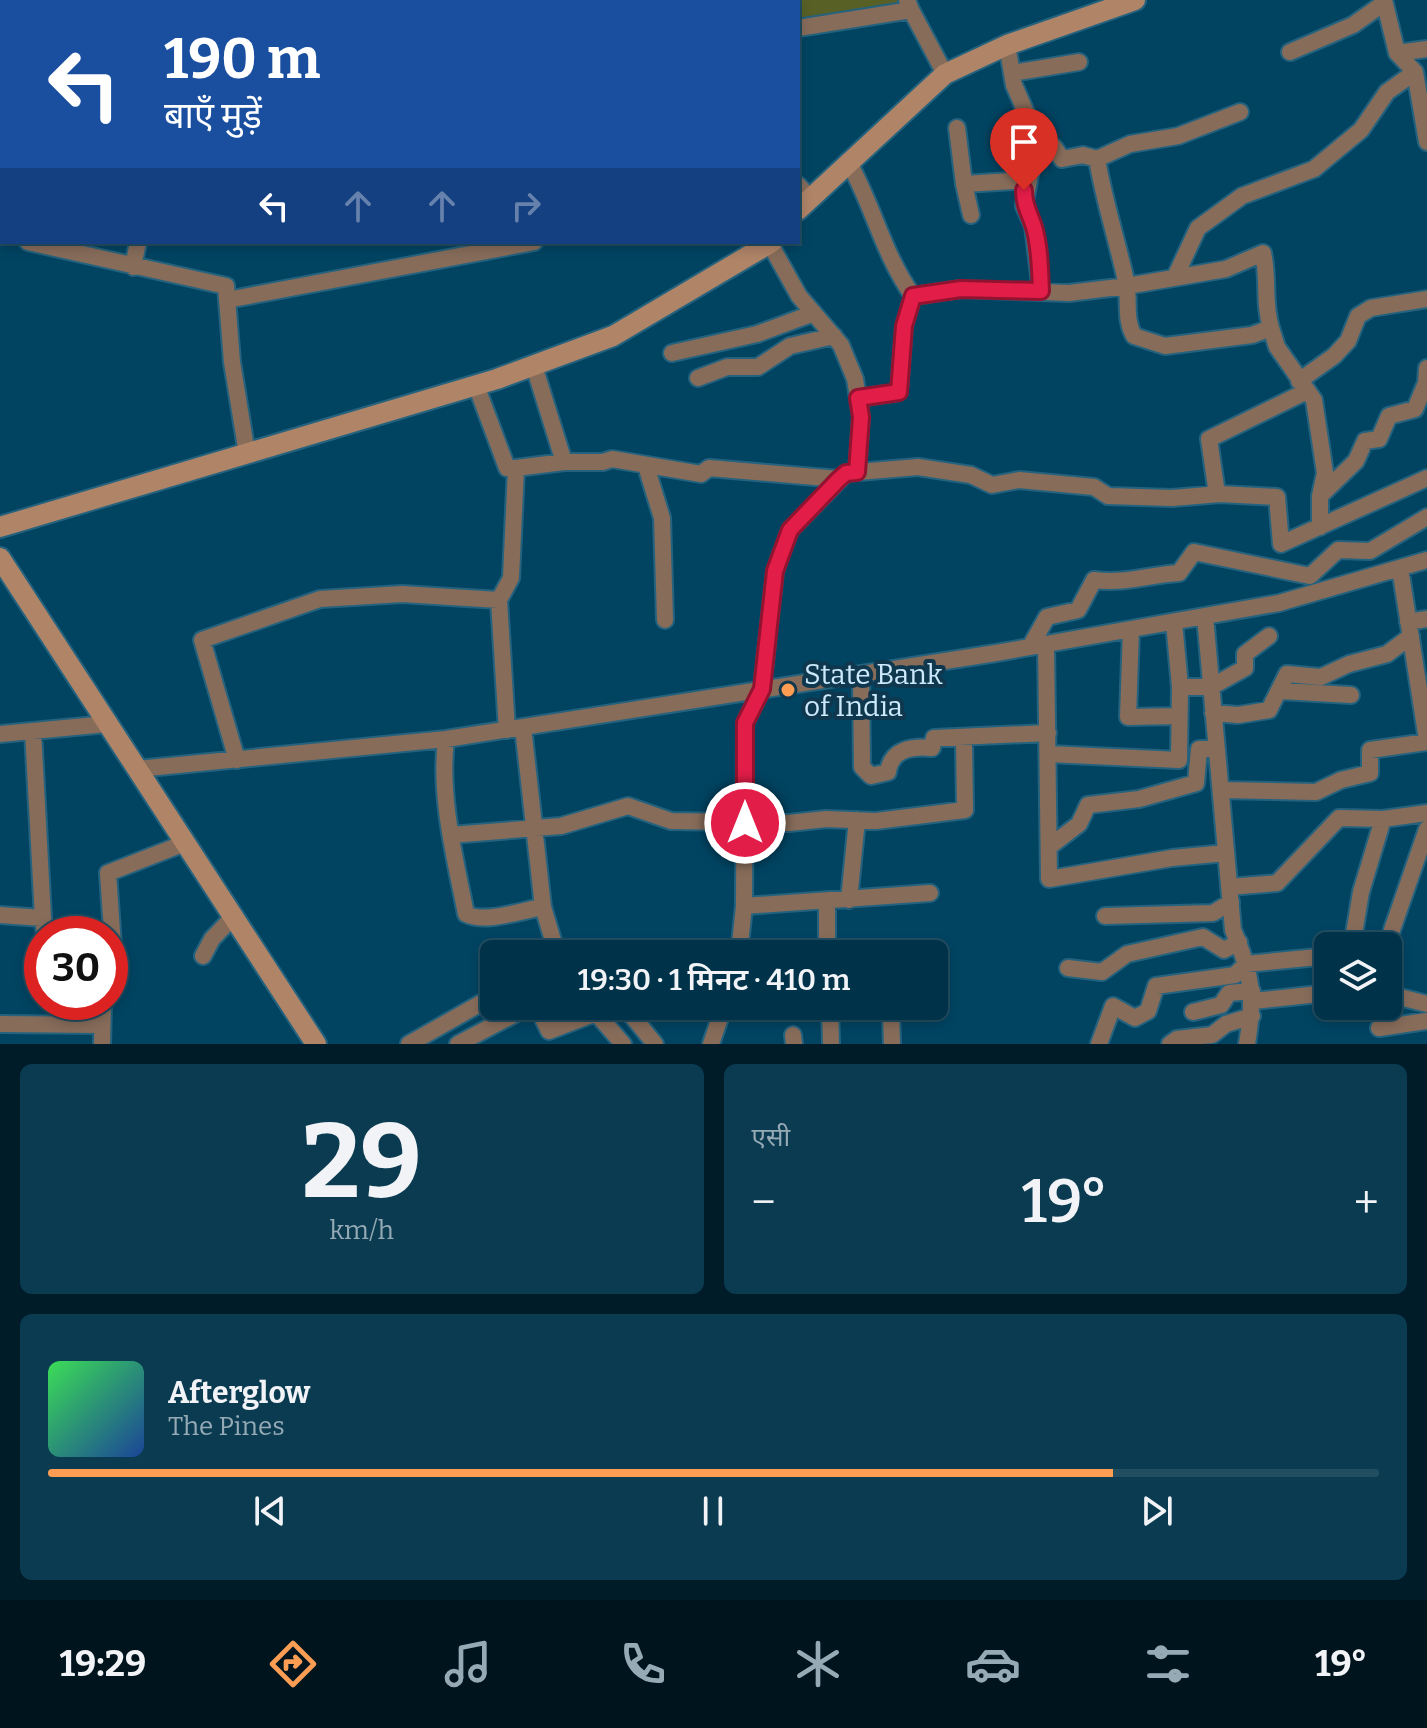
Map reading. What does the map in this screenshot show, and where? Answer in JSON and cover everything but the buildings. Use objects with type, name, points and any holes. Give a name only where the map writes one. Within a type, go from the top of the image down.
[{"type":"main road","points":[[802,197],[848,161],[945,74],[1108,4],[1135,0]]},
{"type":"main road","points":[[0,527],[534,366],[613,336],[769,244]]},
{"type":"main road","points":[[0,558],[316,1044]]},
{"type":"street","points":[[1290,52],[1353,25],[1384,1],[1397,53],[1415,72],[1427,142]]},
{"type":"street","points":[[800,28],[909,5],[945,74]]},
{"type":"street","points":[[1007,45],[1012,73],[1037,138],[1024,206],[1033,226],[1041,291]]},
{"type":"street","points":[[1397,53],[1427,49]]},
{"type":"street","points":[[1012,73],[1079,62]]},
{"type":"street","points":[[1175,277],[1198,228],[1242,196],[1314,169],[1361,130],[1387,92],[1415,72]]},
{"type":"street","points":[[1037,138],[1054,147],[1062,159],[1083,155],[1097,159],[1130,144],[1178,136],[1240,112]]},
{"type":"street","points":[[957,128],[971,215]]},
{"type":"street","points":[[1097,159],[1105,205],[1127,286],[1127,323],[1134,336],[1165,346],[1252,335],[1271,328]]},
{"type":"street","points":[[848,161],[867,194],[876,229],[895,271],[913,296]]},
{"type":"street","points":[[964,184],[1028,180]]},
{"type":"street","points":[[36,244],[226,286],[232,362],[247,454]]},
{"type":"street","points":[[133,267],[138,244]]},
{"type":"street","points":[[227,300],[523,244]]},
{"type":"street","points":[[771,244],[787,277],[834,336],[855,379],[861,417],[857,472]]},
{"type":"street","points":[[913,296],[961,289],[1069,293],[1127,286],[1226,269],[1247,257],[1263,253],[1268,277],[1263,305],[1277,347],[1314,400],[1325,473],[1320,496],[1320,527]]},
{"type":"street","points":[[858,398],[899,392],[904,326],[913,296]]},
{"type":"street","points":[[1217,494],[1209,439],[1302,386],[1348,341],[1358,316],[1371,308],[1427,299]]},
{"type":"street","points":[[672,353],[757,334],[814,313]]},
{"type":"street","points":[[698,378],[727,367],[758,367],[790,346],[834,336]]},
{"type":"street","points":[[534,366],[564,462]]},
{"type":"street","points":[[1320,496],[1356,461],[1365,441],[1379,439],[1389,416],[1415,409],[1426,383],[1427,368]]},
{"type":"street","points":[[476,385],[507,468],[612,459],[701,474],[709,468],[839,479]]},
{"type":"street","points":[[646,466],[662,518],[665,620]]},
{"type":"street","points":[[740,940],[744,906],[745,723],[762,689],[775,571],[790,530],[846,473],[918,467],[971,475],[992,485],[1019,480],[1094,487],[1108,496],[1172,498],[1217,494],[1277,497],[1281,544],[1427,478]]},
{"type":"street","points":[[516,468],[511,578],[499,600],[515,728],[536,828],[543,907],[553,940]]},
{"type":"street","points":[[1226,853],[1172,858],[1049,879],[1049,754],[1038,645],[1047,617],[1078,610],[1094,580],[1122,584],[1148,575],[1179,573],[1194,552],[1310,576],[1338,550],[1370,551],[1427,517]]},
{"type":"street","points":[[137,769],[446,739],[861,674],[1279,603],[1427,560]]},
{"type":"street","points":[[1221,790],[1316,792],[1341,780],[1370,773],[1370,750],[1427,741],[1414,636],[1400,568]]},
{"type":"street","points":[[237,760],[202,640],[320,599],[402,594],[499,600]]},
{"type":"street","points":[[1205,616],[1233,930],[1246,964],[1252,1003],[1247,1044]]},
{"type":"street","points":[[1213,713],[1238,715],[1269,710],[1287,674],[1321,677],[1349,664],[1387,654],[1414,636],[1427,619]]},
{"type":"street","points":[[1049,754],[1179,760],[1180,687],[1174,622]]},
{"type":"street","points":[[1131,629],[1128,717],[1178,716]]},
{"type":"street","points":[[1180,687],[1211,687],[1245,668],[1245,654],[1269,636]]},
{"type":"street","points":[[861,674],[862,767],[871,776],[888,772],[890,760],[896,754],[915,747],[932,748],[934,738],[1048,733]]},
{"type":"street","points":[[1281,691],[1351,695]]},
{"type":"street","points":[[0,734],[107,724]]},
{"type":"street","points":[[33,731],[43,916]]},
{"type":"street","points":[[446,739],[443,758],[451,835],[466,914],[473,917],[543,907]]},
{"type":"street","points":[[451,835],[561,826],[628,806],[671,821],[745,823],[876,821],[965,810],[964,739]]},
{"type":"street","points":[[1049,847],[1079,824],[1088,805],[1139,799],[1196,783],[1199,749],[1217,749]]},
{"type":"street","points":[[1105,916],[1213,913],[1230,894],[1277,883],[1339,818],[1383,819],[1427,813]]},
{"type":"street","points":[[1354,932],[1361,892],[1383,819]]},
{"type":"street","points":[[849,900],[857,820]]},
{"type":"street","points":[[1392,930],[1427,829]]},
{"type":"street","points":[[111,916],[108,873],[185,843]]},
{"type":"street","points":[[744,906],[930,893]]},
{"type":"street","points":[[827,902],[827,940]]},
{"type":"street","points":[[0,915],[24,921]]},
{"type":"street","points":[[203,956],[212,939],[233,917]]},
{"type":"street","points":[[1068,968],[1102,972],[1127,954],[1203,937],[1224,950],[1239,942]]},
{"type":"street","points":[[1099,1044],[1113,1006],[1135,1018],[1148,1011],[1156,986],[1235,975],[1246,964],[1314,957]]},
{"type":"street","points":[[1193,1012],[1221,1005],[1229,993],[1252,1003],[1314,995]]},
{"type":"street","points":[[1402,998],[1427,1004]]},
{"type":"street","points":[[1170,1044],[1177,1039],[1212,1035],[1252,1003]]},
{"type":"street","points":[[409,1044],[480,1004]]},
{"type":"street","points":[[102,1020],[102,1044]]},
{"type":"street","points":[[458,1044],[503,1020]]},
{"type":"street","points":[[544,1020],[549,1031],[578,1020]]},
{"type":"street","points":[[602,1020],[623,1044]]},
{"type":"street","points":[[635,1020],[655,1044]]},
{"type":"street","points":[[711,1044],[719,1020]]},
{"type":"street","points":[[830,1020],[831,1044]]},
{"type":"street","points":[[891,1020],[892,1044]]},
{"type":"street","points":[[1379,1028],[1427,1021]]},
{"type":"street","points":[[0,1024],[102,1025]]},
{"type":"green space","points":[[800,0],[906,0],[906,6],[800,23]]},
{"type":"place","name":"State Bank of India","points":[[788,690]]},
{"type":"route","points":[[745,823],[745,723],[762,689],[775,571],[790,530],[832,485],[846,473],[857,472],[861,417],[858,398],[899,392],[904,326],[913,296],[961,289],[1041,291],[1039,258],[1033,226],[1024,206],[1024,190]]}]
